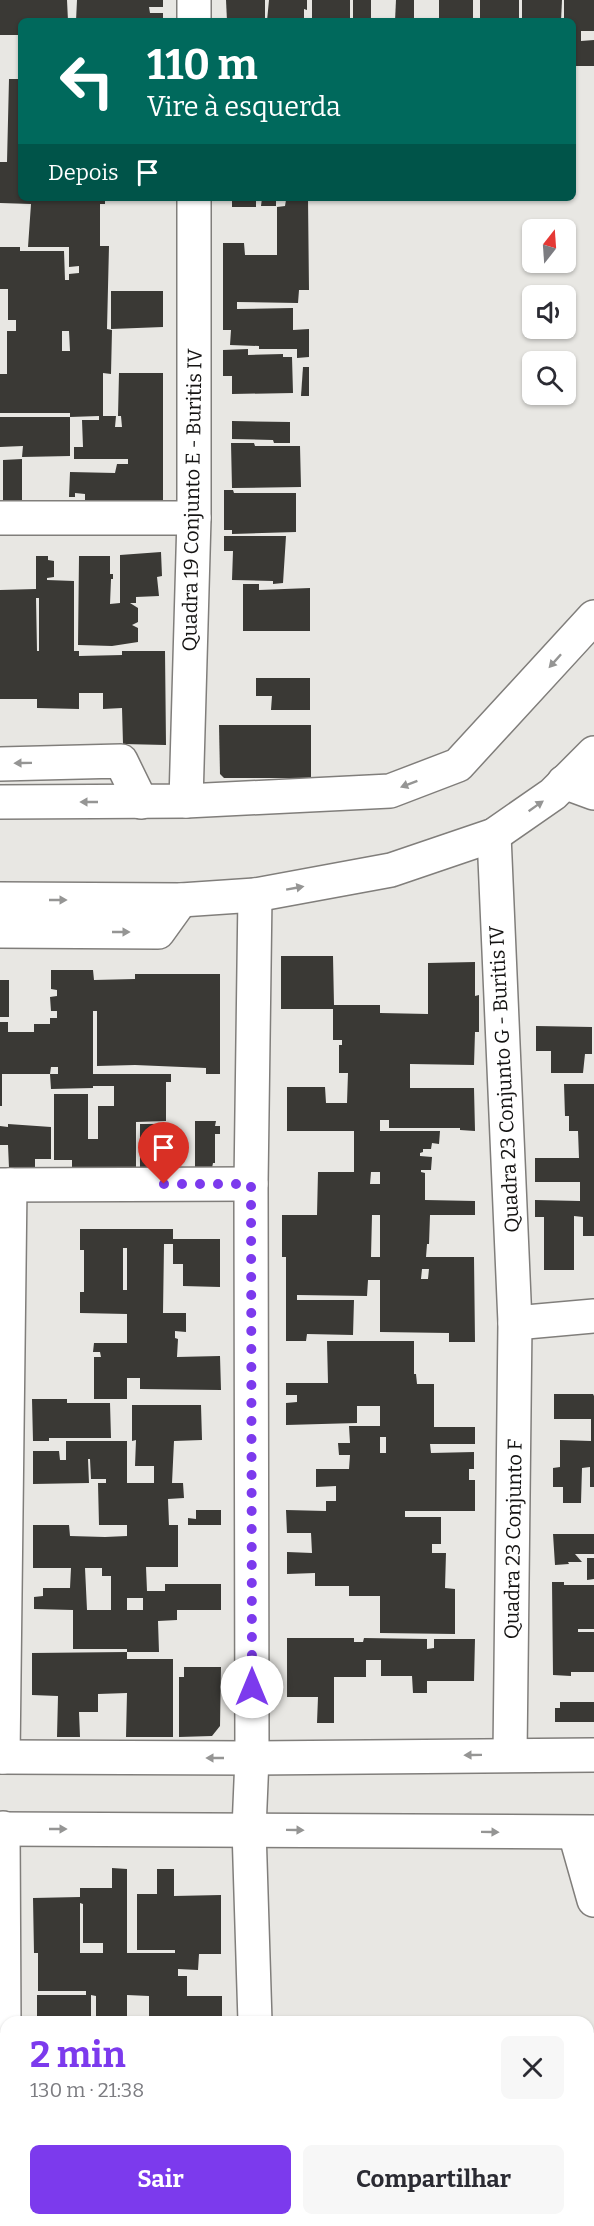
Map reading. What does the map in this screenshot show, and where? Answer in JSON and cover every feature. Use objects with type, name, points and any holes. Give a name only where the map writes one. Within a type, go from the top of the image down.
[{"type":"street","points":[[194,0],[194,18]]},
{"type":"street","name":"Quadra 19 Conjunto E - Buritis IV","points":[[186,801],[194,518],[194,201]]},
{"type":"street","points":[[0,518],[194,518]]},
{"type":"street","points":[[0,802],[186,801],[390,791],[458,765],[594,617]]},
{"type":"street","points":[[0,899],[181,900],[255,895],[391,870],[494,836],[553,794],[579,788],[594,753]]},
{"type":"street","points":[[0,764],[121,761],[141,802]]},
{"type":"street","name":"Quadra 23 Conjunto G - Buritis IV","points":[[494,836],[515,1323]]},
{"type":"street","points":[[255,895],[251,1184],[252,1758],[249,1829],[255,2016]]},
{"type":"street","points":[[0,932],[158,932],[181,900]]},
{"type":"street","points":[[251,1184],[5,1185],[2,1757],[252,1758],[594,1755]]},
{"type":"street","points":[[515,1323],[594,1316]]},
{"type":"street","name":"Quadra 23 Conjunto F","points":[[510,1755],[515,1323]]},
{"type":"street","points":[[3,2016],[1,1828],[585,1832],[594,1900]]},
{"type":"building","points":[[0,0],[67,0],[68,18],[18,18],[18,35],[0,35]]},
{"type":"building","points":[[77,0],[163,0],[163,7],[149,7],[150,13],[163,13],[163,18],[76,18]]},
{"type":"building","points":[[226,0],[265,0],[265,18],[227,18]]},
{"type":"building","points":[[269,0],[307,0],[304,18],[267,18]]},
{"type":"building","points":[[312,0],[350,0],[350,18],[312,18]]},
{"type":"building","points":[[353,0],[371,0],[371,18],[353,18]]},
{"type":"building","points":[[396,0],[414,0],[414,18],[395,18]]},
{"type":"building","points":[[439,0],[473,0],[473,18],[439,18]]},
{"type":"building","points":[[480,0],[519,0],[519,18],[480,18]]},
{"type":"building","points":[[522,0],[562,0],[561,18],[522,18]]},
{"type":"building","points":[[564,0],[594,0],[594,31],[581,31],[581,41],[594,40],[594,66],[576,66],[576,18],[564,18]]},
{"type":"building","points":[[9,79],[18,79],[18,201],[105,201],[105,204],[100,204],[100,246],[109,246],[107,329],[112,330],[111,374],[103,373],[103,416],[116,416],[115,427],[122,427],[121,416],[118,416],[119,373],[163,373],[163,501],[85,502],[85,494],[75,493],[75,497],[69,497],[70,472],[115,473],[117,464],[128,464],[128,459],[74,459],[74,447],[83,447],[82,420],[99,420],[99,416],[70,417],[70,413],[0,413],[0,374],[7,374],[7,331],[16,331],[16,320],[8,320],[8,289],[0,289],[0,247],[20,247],[20,251],[64,251],[65,280],[69,280],[69,274],[79,273],[79,266],[69,267],[69,247],[28,247],[31,204],[0,203],[0,162],[7,162]],"holes":[[[62,331],[69,331],[70,351],[62,351]]]},
{"type":"building","points":[[232,201],[256,201],[256,207],[232,207]]},
{"type":"building","points":[[262,201],[276,201],[276,206],[261,206]]},
{"type":"building","points":[[286,201],[308,201],[309,290],[299,290],[298,303],[237,302],[237,309],[293,308],[293,330],[309,329],[309,357],[297,358],[297,349],[259,349],[259,346],[230,345],[231,330],[223,330],[223,243],[244,243],[245,255],[277,255],[277,207],[285,206]]},
{"type":"building","points":[[111,291],[163,291],[163,327],[111,329]]},
{"type":"building","points":[[248,349],[248,355],[283,354],[283,357],[292,357],[293,393],[232,394],[232,376],[223,376],[223,350]]},
{"type":"building","points":[[303,367],[309,367],[309,396],[301,396]]},
{"type":"building","points":[[0,417],[70,417],[70,456],[22,457],[23,446],[0,447]]},
{"type":"building","points":[[232,421],[290,422],[290,443],[274,443],[273,440],[232,439]]},
{"type":"building","points":[[231,443],[254,443],[255,446],[300,446],[301,487],[232,488]]},
{"type":"building","points":[[22,459],[22,502],[3,502],[3,460]]},
{"type":"building","points":[[224,490],[233,490],[234,493],[296,493],[296,532],[232,534],[232,530],[224,530]]},
{"type":"building","points":[[224,536],[286,536],[283,583],[232,580],[233,551],[224,551]]},
{"type":"building","points":[[161,552],[162,576],[157,577],[159,596],[136,597],[136,603],[130,603],[138,608],[138,622],[132,625],[138,628],[138,642],[112,646],[78,645],[79,556],[110,556],[110,574],[113,574],[113,579],[111,579],[110,604],[120,603],[120,555]]},
{"type":"building","points":[[36,556],[48,556],[48,560],[54,561],[54,577],[47,578],[47,580],[74,581],[74,651],[79,651],[79,656],[122,655],[122,651],[165,651],[166,745],[123,744],[122,708],[103,709],[103,693],[79,693],[79,709],[37,708],[37,699],[0,699],[0,590],[36,589]],"holes":[[[36,598],[39,598],[39,651],[37,651]]]},
{"type":"building","points":[[243,584],[259,584],[259,590],[310,588],[310,631],[243,631]]},
{"type":"building","points":[[256,678],[310,678],[310,710],[271,710],[272,696],[256,696]]},
{"type":"building","points":[[219,725],[311,725],[311,778],[224,778],[220,774]]},
{"type":"building","points":[[281,956],[333,956],[334,1005],[380,1005],[380,1013],[428,1014],[428,963],[475,962],[475,996],[479,995],[479,1032],[475,1032],[474,1065],[410,1064],[410,1088],[474,1088],[475,1131],[460,1130],[460,1128],[389,1128],[389,1120],[380,1120],[380,1131],[440,1131],[439,1144],[432,1143],[431,1149],[423,1149],[420,1153],[420,1156],[432,1157],[431,1170],[421,1170],[425,1173],[425,1200],[475,1201],[475,1215],[430,1215],[426,1257],[474,1257],[475,1342],[449,1342],[449,1333],[380,1332],[380,1280],[368,1280],[367,1296],[297,1295],[297,1300],[354,1300],[353,1335],[307,1334],[306,1341],[286,1341],[286,1257],[282,1257],[282,1215],[317,1215],[318,1172],[354,1172],[354,1131],[287,1131],[287,1087],[325,1087],[326,1103],[347,1103],[348,1073],[339,1073],[339,1045],[342,1045],[342,1040],[333,1040],[333,1009],[281,1009]],"holes":[[[371,1172],[380,1172],[380,1184],[370,1184]],[[372,1215],[380,1215],[380,1257],[371,1257]],[[422,1269],[429,1269],[428,1279],[421,1279]]]},
{"type":"building","points":[[51,970],[93,970],[94,980],[135,979],[135,974],[220,974],[220,1074],[206,1074],[206,1068],[97,1066],[97,1011],[93,1011],[93,1074],[171,1074],[171,1082],[166,1082],[166,1121],[136,1122],[136,1170],[72,1171],[72,1160],[54,1160],[54,1094],[88,1094],[88,1139],[98,1139],[98,1106],[114,1106],[114,1086],[51,1089],[50,1074],[2,1074],[2,1106],[0,1106],[0,1022],[8,1022],[8,1032],[34,1032],[34,1024],[50,1024],[50,1018],[57,1018],[57,1011],[51,1011],[50,997],[57,996],[57,990],[51,989]],"holes":[[[51,1067],[58,1067],[58,1074],[50,1074]]]},
{"type":"building","points":[[0,980],[9,980],[9,1017],[0,1017]]},
{"type":"building","points":[[536,1026],[592,1027],[592,1054],[585,1054],[583,1073],[551,1073],[551,1051],[536,1051]]},
{"type":"building","points":[[564,1084],[594,1084],[594,1236],[583,1236],[583,1217],[574,1216],[574,1270],[544,1270],[544,1217],[535,1217],[535,1200],[580,1201],[580,1182],[535,1182],[535,1158],[579,1158],[578,1131],[569,1131],[569,1116],[565,1116]]},
{"type":"building","points":[[195,1121],[216,1121],[215,1126],[220,1126],[220,1134],[215,1134],[215,1163],[212,1168],[195,1169]]},
{"type":"building","points":[[8,1124],[51,1127],[51,1159],[35,1159],[35,1168],[9,1168],[8,1145],[0,1145],[0,1126],[8,1127]]},
{"type":"building","points":[[140,1124],[171,1124],[171,1169],[140,1168]]},
{"type":"building","points":[[80,1229],[173,1229],[173,1239],[220,1239],[220,1287],[183,1286],[183,1264],[173,1264],[173,1244],[164,1244],[163,1313],[186,1313],[186,1332],[175,1331],[175,1338],[178,1339],[177,1357],[220,1356],[221,1390],[140,1389],[140,1378],[127,1378],[127,1399],[94,1399],[94,1357],[101,1357],[100,1352],[93,1352],[94,1343],[127,1343],[127,1314],[80,1313],[80,1292],[84,1292],[84,1250],[80,1250]],"holes":[[[123,1248],[127,1248],[127,1290],[123,1290]]]},
{"type":"building","points":[[327,1341],[414,1341],[414,1374],[416,1374],[417,1384],[434,1384],[434,1427],[475,1427],[475,1444],[430,1444],[431,1453],[474,1452],[474,1469],[469,1469],[469,1480],[475,1480],[475,1511],[405,1511],[405,1517],[441,1517],[441,1544],[432,1544],[432,1553],[446,1553],[445,1588],[455,1589],[455,1634],[380,1633],[380,1596],[349,1596],[349,1586],[315,1586],[315,1573],[287,1574],[287,1552],[312,1553],[311,1533],[287,1533],[286,1510],[326,1511],[326,1501],[336,1501],[336,1486],[316,1487],[316,1469],[349,1469],[350,1455],[339,1455],[338,1443],[350,1443],[349,1426],[380,1426],[380,1406],[357,1406],[357,1423],[286,1425],[286,1403],[297,1402],[297,1395],[286,1395],[286,1383],[328,1383]],"holes":[[[380,1437],[386,1437],[386,1453],[380,1453]]]},
{"type":"building","points":[[554,1394],[593,1394],[594,1396],[594,1487],[590,1487],[590,1467],[582,1468],[581,1503],[563,1503],[563,1487],[553,1487],[553,1468],[560,1467],[560,1440],[591,1441],[591,1419],[554,1419]]},
{"type":"building","points":[[32,1399],[67,1399],[67,1403],[110,1403],[111,1438],[49,1438],[49,1441],[33,1441]]},
{"type":"building","points":[[132,1405],[201,1405],[202,1440],[174,1441],[172,1483],[183,1483],[184,1498],[168,1499],[169,1525],[178,1525],[178,1567],[146,1567],[147,1591],[165,1591],[165,1584],[221,1584],[221,1610],[177,1610],[177,1620],[158,1621],[159,1652],[127,1652],[127,1649],[73,1649],[73,1610],[34,1609],[34,1597],[43,1596],[43,1588],[70,1588],[71,1568],[33,1568],[33,1525],[69,1525],[70,1536],[105,1537],[127,1536],[127,1525],[99,1525],[98,1483],[106,1483],[106,1479],[91,1479],[90,1459],[88,1459],[89,1483],[33,1484],[33,1451],[59,1451],[60,1460],[66,1460],[66,1441],[127,1441],[127,1483],[154,1483],[154,1466],[135,1466],[136,1440],[132,1441]],"holes":[[[85,1568],[102,1568],[102,1576],[111,1576],[111,1610],[87,1610]],[[127,1598],[143,1598],[143,1610],[127,1610]]]},
{"type":"building","points":[[196,1510],[221,1510],[221,1525],[188,1525],[188,1518],[196,1519]]},
{"type":"building","points":[[553,1534],[594,1534],[594,1554],[575,1554],[582,1562],[555,1565]]},
{"type":"building","points":[[587,1558],[594,1558],[594,1579],[587,1580]]},
{"type":"building","points":[[552,1582],[564,1582],[564,1585],[594,1585],[594,1629],[578,1629],[578,1632],[594,1632],[594,1672],[571,1672],[571,1676],[553,1675]]},
{"type":"building","points":[[287,1638],[354,1638],[354,1642],[363,1642],[364,1638],[427,1639],[427,1649],[434,1648],[434,1639],[475,1639],[474,1681],[427,1681],[427,1693],[413,1693],[412,1676],[381,1676],[381,1660],[366,1660],[366,1677],[334,1677],[334,1723],[317,1723],[318,1697],[287,1697]]},
{"type":"building","points":[[127,1652],[127,1659],[173,1659],[173,1737],[126,1737],[127,1693],[98,1694],[98,1712],[79,1712],[80,1737],[57,1737],[58,1696],[32,1695],[32,1653]]},
{"type":"building","points":[[184,1667],[221,1667],[220,1726],[212,1736],[179,1737],[179,1677],[184,1677]]},
{"type":"building","points":[[560,1702],[594,1702],[594,1722],[555,1722],[555,1708],[560,1708]]},
{"type":"building","points":[[112,1868],[127,1869],[127,1953],[175,1953],[175,1950],[137,1950],[137,1894],[157,1894],[157,1869],[174,1869],[174,1896],[221,1895],[221,1954],[199,1954],[198,1970],[178,1969],[178,1976],[187,1976],[187,1996],[222,1996],[222,2016],[149,2016],[149,1996],[127,1995],[127,2016],[96,2016],[96,1996],[91,1995],[91,2016],[37,2016],[37,1995],[86,1995],[86,1991],[38,1991],[38,1953],[34,1953],[33,1898],[80,1897],[80,1888],[112,1888]],"holes":[[[80,1903],[83,1904],[83,1943],[103,1943],[103,1953],[80,1953]]]},
{"type":"route","points":[[164,1184],[251,1184],[252,1687]]}]
